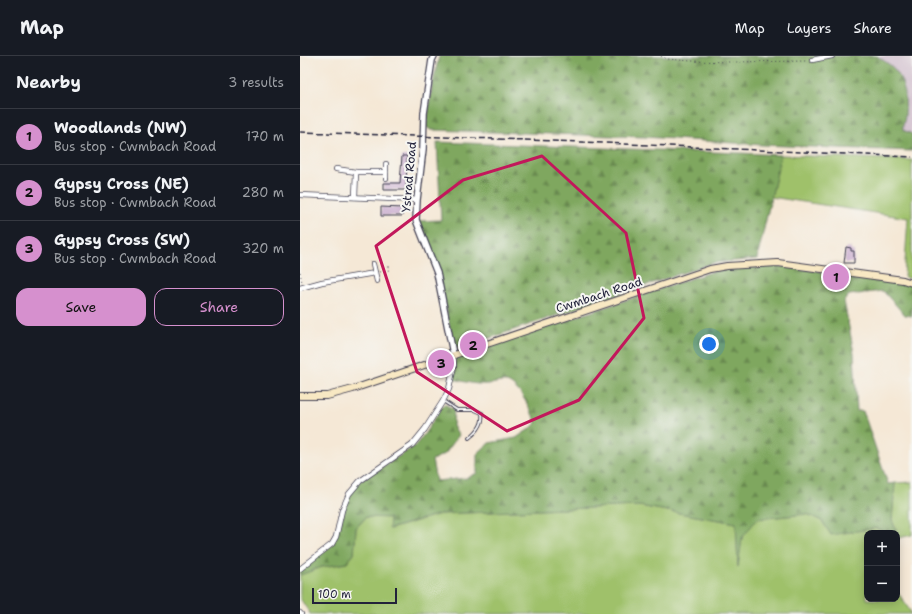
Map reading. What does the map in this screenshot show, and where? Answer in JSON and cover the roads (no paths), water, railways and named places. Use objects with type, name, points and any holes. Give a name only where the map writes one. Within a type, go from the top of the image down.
[{"type":"main road","name":"Cwmbach Road","points":[[300,396],[327,396],[352,389],[710,269],[727,266],[778,263],[903,280],[912,283]]},
{"type":"street","points":[[812,60],[832,56]]},
{"type":"street","name":"Ystrad Road","points":[[300,569],[332,544],[336,537],[342,510],[349,494],[360,481],[412,445],[425,429],[444,401],[452,378],[454,366],[453,354],[437,273],[416,220],[423,149],[424,113],[432,57]]},
{"type":"street","points":[[386,164],[386,178]]},
{"type":"street","points":[[336,169],[356,172],[386,172]]},
{"type":"street","points":[[355,197],[356,172]]},
{"type":"street","points":[[300,195],[417,200]]},
{"type":"street","points":[[373,264],[377,281]]},
{"type":"street","points":[[302,287],[375,273]]},
{"type":"lane","points":[[444,401],[457,410],[475,410],[482,413],[483,419],[478,430],[469,438]]},
{"type":"railway","points":[[300,132],[582,142],[912,157]]},
{"type":"place","name":"Woodlands (NW)","points":[[836,277]]},
{"type":"place","name":"Gypsy Cross (NE)","points":[[473,345]]},
{"type":"place","name":"Gypsy Cross (SW)","points":[[441,363]]}]
